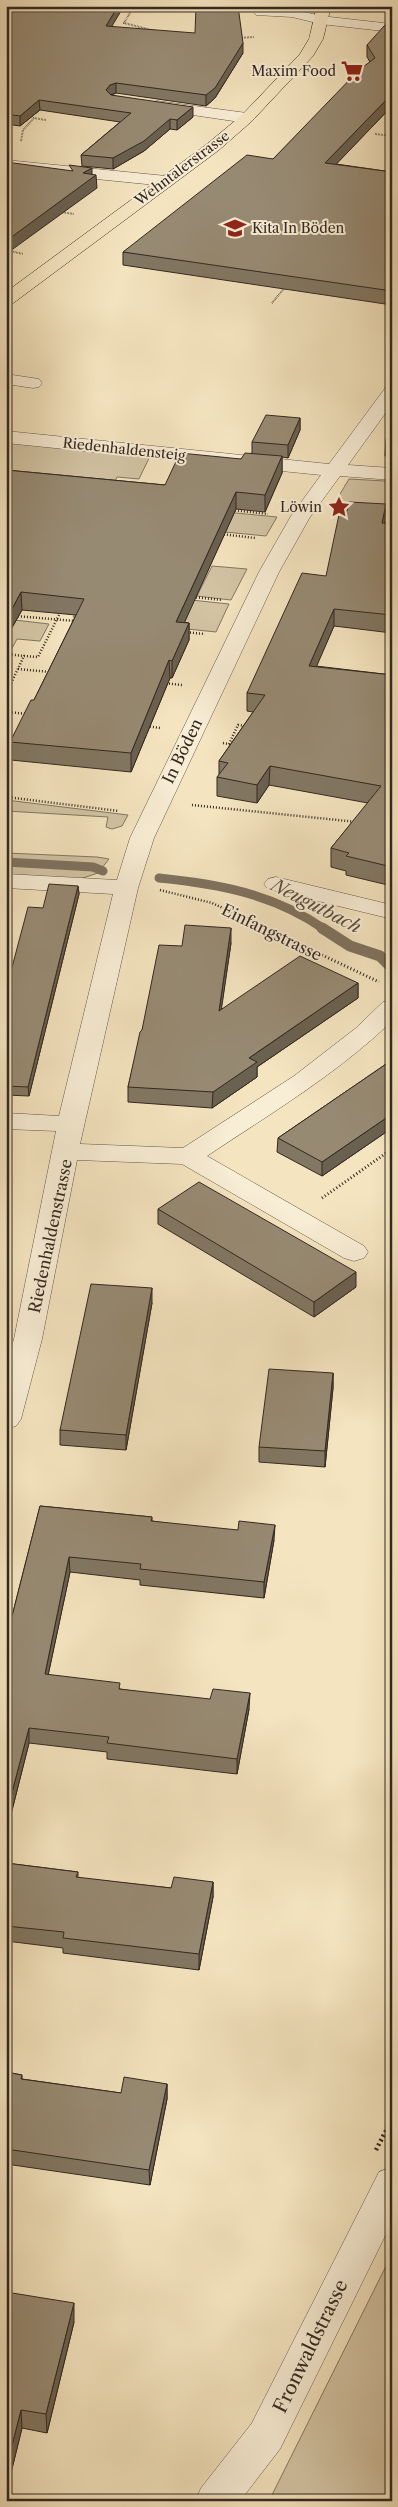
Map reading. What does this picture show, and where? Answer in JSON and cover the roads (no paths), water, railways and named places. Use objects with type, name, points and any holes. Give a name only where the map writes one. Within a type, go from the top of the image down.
[{"type":"main road","name":"Wehntalerstrasse","points":[[6,300],[213,146],[247,118],[273,93],[306,56],[316,39],[323,13]]},
{"type":"street","points":[[261,20],[292,13],[323,13],[392,28]]},
{"type":"street","points":[[143,104],[247,118]]},
{"type":"street","points":[[6,164],[166,181]]},
{"type":"street","points":[[6,379],[33,383]]},
{"type":"street","name":"In Böden","points":[[65,1152],[126,888],[142,838],[269,572],[301,516],[392,391]]},
{"type":"street","name":"Riedenhaldensteig","points":[[6,437],[333,470],[392,474]]},
{"type":"street","points":[[6,882],[126,888]]},
{"type":"street","points":[[276,884],[392,912]]},
{"type":"street","points":[[354,1252],[188,1156],[303,1081],[365,1033],[388,995]]},
{"type":"street","points":[[6,1121],[71,1124]]},
{"type":"street","name":"Riedenhaldenstrasse","points":[[6,1420],[26,1347],[65,1152],[188,1156]]},
{"type":"street","name":"Fronwaldstrasse","points":[[215,2501],[266,2436],[392,2183]]},
{"type":"waterway","name":"Neugutbach","points":[[6,862],[93,867],[103,871]]},
{"type":"waterway","name":"Neugutbach","points":[[159,878],[224,888],[266,899],[286,907],[324,929]]},
{"type":"waterway","name":"Neugutbach","points":[[322,928],[350,946],[380,956],[392,968]]},
{"type":"place","name":"Maxim Food","points":[[352,71]]},
{"type":"place","name":"Kita In Böden","points":[[235,228]]},
{"type":"place","name":"Löwin","points":[[339,507]]}]
